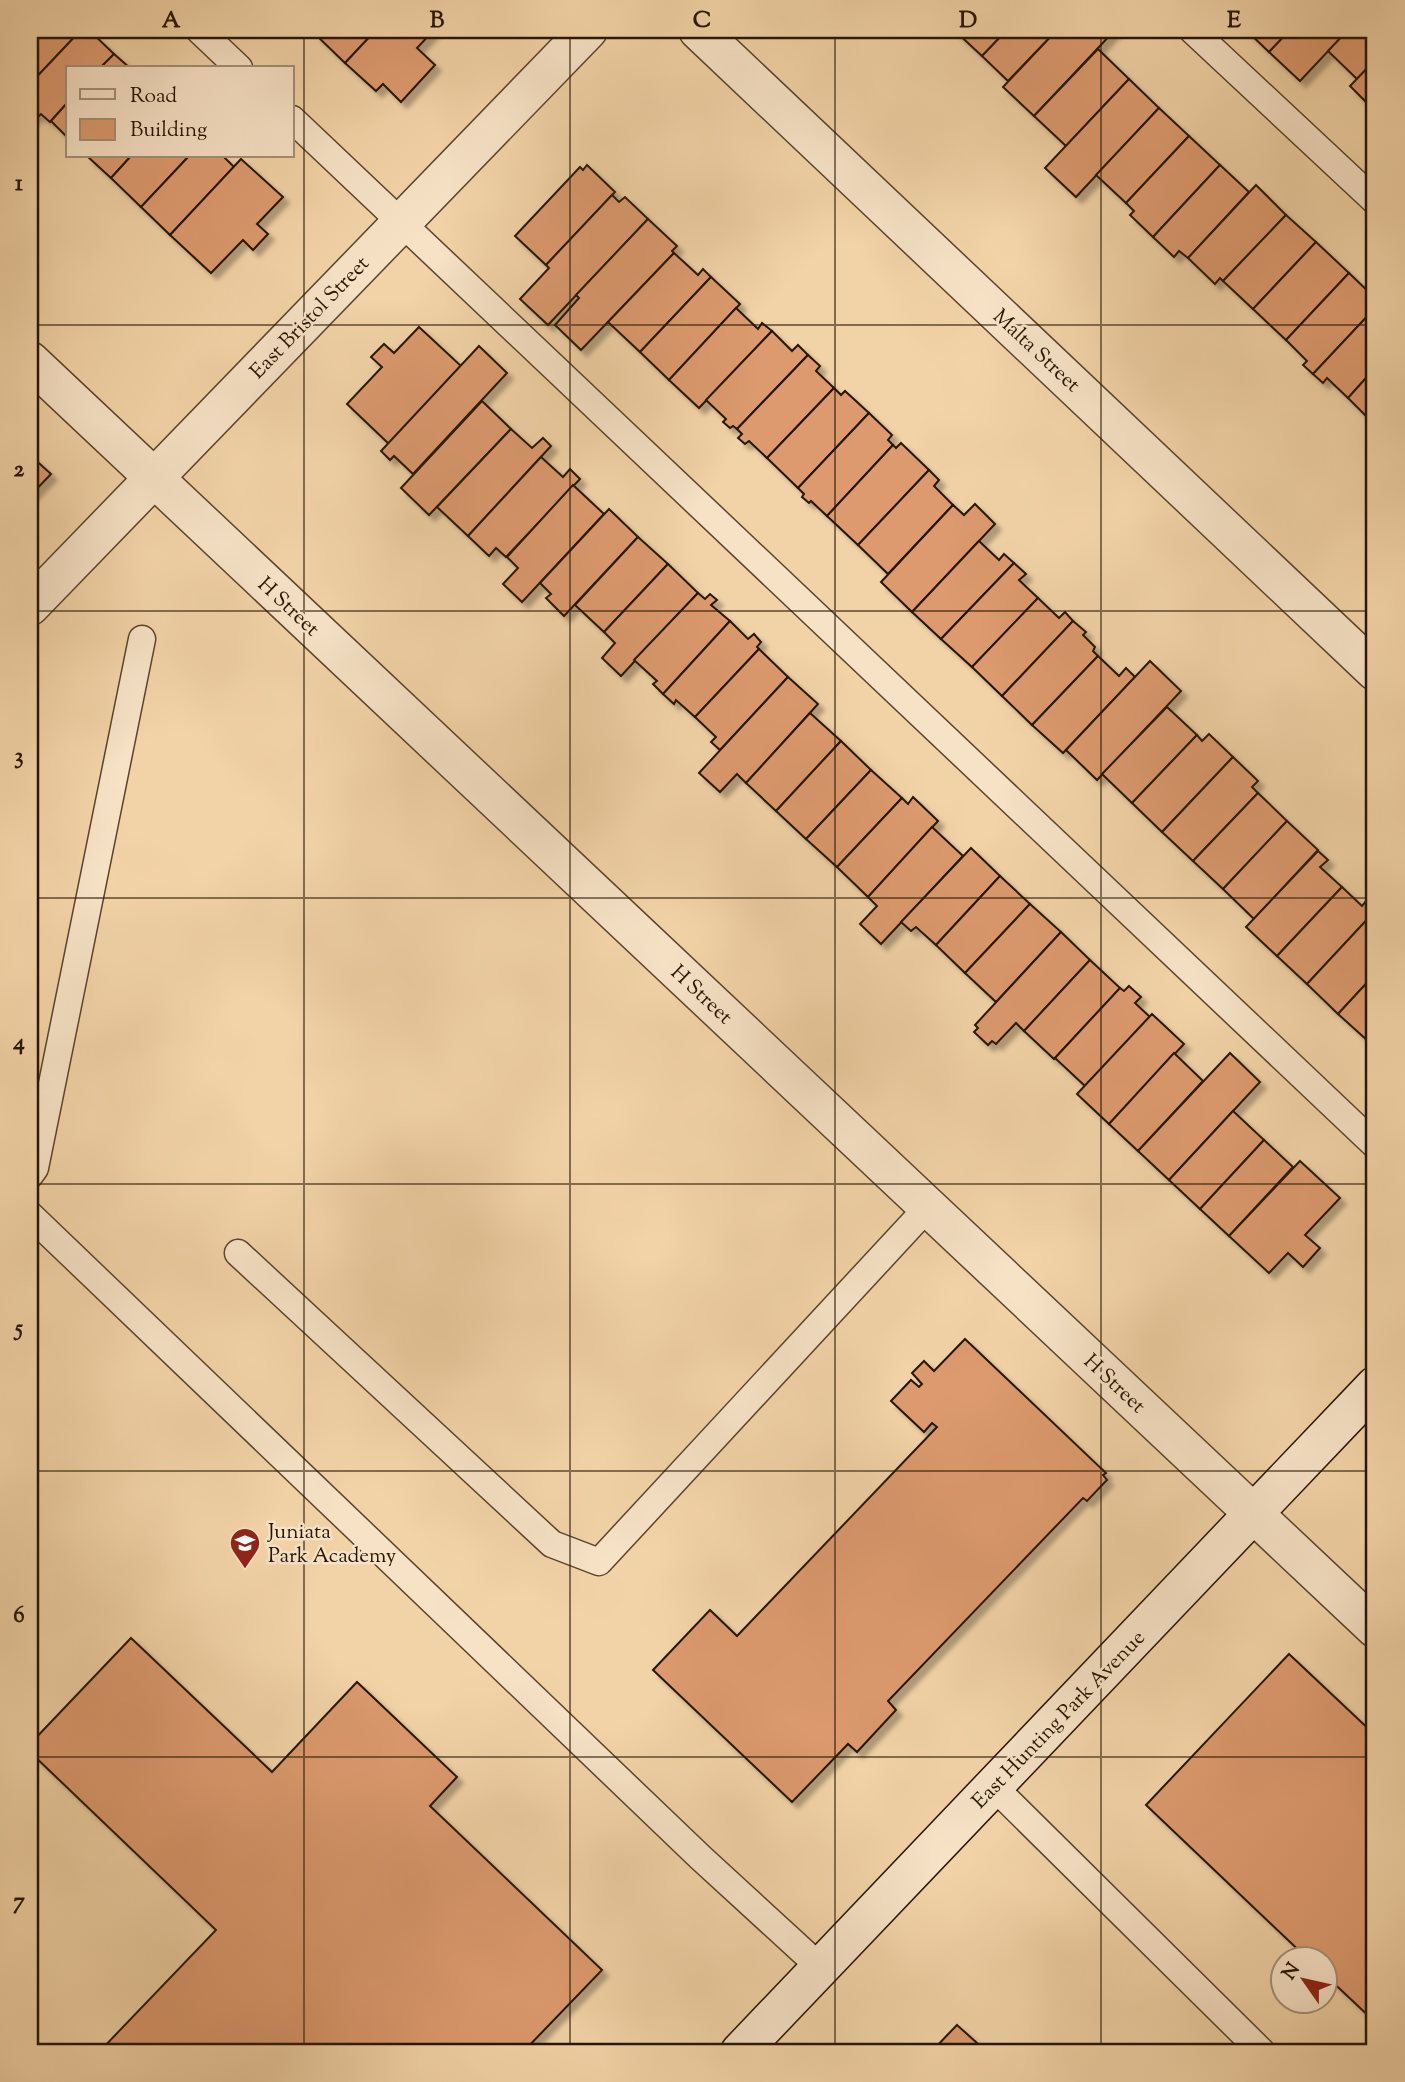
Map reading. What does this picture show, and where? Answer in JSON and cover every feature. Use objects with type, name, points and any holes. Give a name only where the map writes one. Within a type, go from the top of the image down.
[{"type":"street","name":"East Bristol Street","points":[[30,606],[589,30]]},
{"type":"street","name":"Malta Street","points":[[698,30],[1375,671]]},
{"type":"street","name":"H Street","points":[[30,361],[1375,1628]]},
{"type":"street","name":"East Hunting Park Avenue","points":[[740,2052],[1254,1513],[1371,1400]]},
{"type":"lane","points":[[198,30],[237,66]]},
{"type":"lane","points":[[1192,30],[1375,201]]},
{"type":"lane","points":[[294,121],[1375,1144]]},
{"type":"lane","points":[[30,1175],[35,1168],[142,639]]},
{"type":"lane","points":[[238,1253],[552,1544],[599,1562],[929,1207]]},
{"type":"lane","points":[[30,1215],[700,1857],[821,1968]]},
{"type":"lane","points":[[994,1787],[1262,2052]]},
{"type":"building","points":[[30,30],[81,30],[30,84]]},
{"type":"building","points":[[81,30],[89,30],[114,54],[102,66],[66,66],[66,104],[50,122],[37,113],[30,121],[30,84]]},
{"type":"building","points":[[319,30],[376,30],[345,63],[315,34]]},
{"type":"building","points":[[376,30],[434,30],[417,48],[435,65],[401,102],[383,84],[376,91],[345,63]]},
{"type":"building","points":[[954,30],[1007,30],[982,56]]},
{"type":"building","points":[[1007,30],[1057,30],[1008,81],[982,56]]},
{"type":"building","points":[[1057,30],[1115,30],[1034,116],[1003,87]]},
{"type":"building","points":[[1246,30],[1290,30],[1269,52]]},
{"type":"building","points":[[1290,30],[1348,30],[1300,81],[1269,52]]},
{"type":"building","points":[[1348,30],[1375,30],[1375,60],[1357,79],[1328,51]]},
{"type":"building","points":[[1098,49],[1129,79],[1066,146],[1034,116]]},
{"type":"building","points":[[114,54],[128,66],[102,66]]},
{"type":"building","points":[[1375,60],[1375,111],[1350,86]]},
{"type":"building","points":[[1129,79],[1159,108],[1076,197],[1045,168]]},
{"type":"building","points":[[66,104],[66,136],[51,121]]},
{"type":"building","points":[[1159,108],[1189,136],[1126,203],[1096,175]]},
{"type":"building","points":[[1189,136],[1220,165],[1153,237],[1130,215],[1134,211],[1126,203]]},
{"type":"building","points":[[89,158],[129,158],[111,178]]},
{"type":"building","points":[[129,158],[187,158],[141,207],[111,178]]},
{"type":"building","points":[[187,158],[225,158],[234,167],[170,235],[141,207]]},
{"type":"building","points":[[241,159],[283,197],[257,224],[268,234],[253,250],[243,240],[211,273],[170,235]]},
{"type":"building","points":[[587,165],[615,192],[546,265],[515,236],[580,167],[583,170]]},
{"type":"building","points":[[1220,165],[1249,192],[1188,258],[1179,251],[1174,257],[1153,237]]},
{"type":"building","points":[[1256,185],[1286,215],[1223,281],[1220,278],[1215,284],[1188,258]]},
{"type":"building","points":[[612,195],[619,202],[625,197],[648,219],[548,325],[520,299],[549,268],[546,265]]},
{"type":"building","points":[[1286,215],[1316,242],[1253,309],[1223,281]]},
{"type":"building","points":[[648,219],[677,246],[672,251],[674,253],[581,350],[555,325],[579,298],[576,295]]},
{"type":"building","points":[[1316,242],[1349,273],[1286,340],[1253,309]]},
{"type":"building","points":[[674,253],[698,275],[703,269],[711,277],[640,352],[608,322]]},
{"type":"building","points":[[1349,273],[1375,298],[1375,308],[1313,374],[1303,365],[1307,361],[1286,340]]},
{"type":"building","points":[[711,277],[740,304],[669,380],[640,352]]},
{"type":"building","points":[[736,308],[758,329],[762,323],[772,331],[699,408],[669,380]]},
{"type":"building","points":[[1375,308],[1375,368],[1348,398],[1327,378],[1323,383],[1313,374]]},
{"type":"building","points":[[419,327],[461,366],[389,444],[347,404],[382,367],[371,357],[384,344],[394,353]]},
{"type":"building","points":[[772,331],[792,351],[798,345],[808,355],[737,429],[733,426],[730,428],[723,422],[726,419],[706,400]]},
{"type":"building","points":[[479,346],[507,373],[413,474],[394,456],[390,460],[381,451]]},
{"type":"building","points":[[808,355],[820,366],[816,371],[834,388],[767,458],[749,441],[745,444],[738,438],[742,434],[737,429]]},
{"type":"building","points":[[1375,368],[1375,425],[1348,398]]},
{"type":"building","points":[[834,388],[841,395],[845,391],[869,413],[798,488],[767,458]]},
{"type":"building","points":[[482,401],[511,429],[429,515],[401,488]]},
{"type":"building","points":[[869,413],[892,435],[888,440],[893,445],[827,516],[811,501],[809,503],[802,497],[804,494],[798,488]]},
{"type":"building","points":[[511,429],[532,448],[543,438],[551,446],[468,536],[437,507]]},
{"type":"building","points":[[901,443],[929,470],[858,545],[827,516],[893,445],[896,448]]},
{"type":"building","points":[[30,455],[51,474],[30,496]]},
{"type":"building","points":[[541,457],[563,477],[570,469],[580,479],[506,557],[496,548],[489,556],[468,536]]},
{"type":"building","points":[[929,470],[939,480],[934,486],[953,505],[888,574],[858,545]]},
{"type":"building","points":[[573,485],[604,514],[522,602],[503,584],[518,568],[507,557]]},
{"type":"building","points":[[975,504],[995,524],[912,612],[881,582],[953,505],[964,515]]},
{"type":"building","points":[[609,509],[638,537],[564,616],[546,598],[551,594],[540,583]]},
{"type":"building","points":[[638,537],[668,564],[604,632],[575,605]]},
{"type":"building","points":[[979,541],[999,560],[1004,554],[1014,563],[941,639],[912,612]]},
{"type":"building","points":[[1014,563],[1026,574],[1019,580],[1038,598],[972,667],[941,639]]},
{"type":"building","points":[[668,564],[698,593],[621,676],[602,658],[615,643],[604,632]]},
{"type":"building","points":[[698,593],[705,599],[710,594],[717,600],[711,605],[730,621],[663,694],[653,684],[657,681],[634,660]]},
{"type":"building","points":[[1038,598],[1059,618],[1065,612],[1073,621],[1002,696],[972,667]]},
{"type":"building","points":[[730,621],[748,639],[754,634],[761,642],[757,647],[759,649],[695,717],[676,700],[674,704],[663,694]]},
{"type":"building","points":[[1073,621],[1086,632],[1083,635],[1095,647],[1093,651],[1098,656],[1032,725],[1002,696]]},
{"type":"building","points":[[759,649],[788,677],[720,750],[711,742],[716,737],[695,717]]},
{"type":"building","points":[[1098,656],[1119,676],[1126,668],[1135,677],[1063,753],[1032,725]]},
{"type":"building","points":[[1150,661],[1181,691],[1097,780],[1066,750]]},
{"type":"building","points":[[788,677],[818,704],[746,783],[737,774],[720,792],[699,773]]},
{"type":"building","points":[[1167,707],[1197,735],[1132,803],[1102,774]]},
{"type":"building","points":[[810,713],[841,741],[776,811],[746,783]]},
{"type":"building","points":[[1209,734],[1233,757],[1162,832],[1132,803],[1197,735],[1202,741]]},
{"type":"building","points":[[841,741],[871,770],[806,839],[776,811]]},
{"type":"building","points":[[1233,757],[1258,781],[1252,787],[1258,793],[1193,861],[1162,832]]},
{"type":"building","points":[[871,770],[902,798],[837,867],[806,839]]},
{"type":"building","points":[[1258,793],[1287,821],[1223,889],[1193,861]]},
{"type":"building","points":[[913,797],[938,821],[868,897],[837,867],[902,798],[908,804]]},
{"type":"building","points":[[1287,821],[1318,850],[1254,919],[1223,889]]},
{"type":"building","points":[[932,827],[963,856],[881,944],[860,924],[877,906],[868,897]]},
{"type":"building","points":[[971,848],[1000,876],[936,945],[916,927],[911,931],[901,922]]},
{"type":"building","points":[[1318,851],[1328,860],[1320,867],[1342,887],[1277,956],[1246,927]]},
{"type":"building","points":[[1000,876],[1030,904],[965,973],[936,945]]},
{"type":"building","points":[[1342,887],[1362,906],[1367,900],[1375,907],[1375,911],[1307,984],[1277,956]]},
{"type":"building","points":[[1030,904],[1061,932],[996,1002],[965,973]]},
{"type":"building","points":[[1375,911],[1375,974],[1338,1014],[1307,984]]},
{"type":"building","points":[[1061,932],[1090,960],[1024,1031],[1016,1023],[996,1044],[992,1041],[988,1045],[974,1032],[978,1028],[975,1025]]},
{"type":"building","points":[[1090,960],[1120,988],[1054,1059],[1024,1031]]},
{"type":"building","points":[[1375,974],[1375,1033],[1368,1041],[1338,1014]]},
{"type":"building","points":[[1129,986],[1141,997],[1135,1003],[1150,1017],[1085,1086],[1055,1058],[1120,988],[1124,991]]},
{"type":"building","points":[[1152,1014],[1184,1044],[1109,1124],[1077,1094]]},
{"type":"building","points":[[1375,1033],[1375,1048],[1368,1041]]},
{"type":"building","points":[[1174,1053],[1203,1081],[1138,1151],[1109,1124]]},
{"type":"building","points":[[1230,1053],[1260,1082],[1169,1180],[1138,1151]]},
{"type":"building","points":[[1233,1111],[1264,1140],[1200,1209],[1169,1180]]},
{"type":"building","points":[[1264,1140],[1293,1167],[1229,1236],[1200,1209]]},
{"type":"building","points":[[1300,1161],[1340,1198],[1305,1235],[1320,1248],[1303,1267],[1288,1253],[1269,1273],[1229,1236]]},
{"type":"building","points":[[965,1339],[1106,1473],[1103,1475],[1107,1480],[1087,1501],[1083,1498],[888,1701],[896,1710],[857,1752],[848,1744],[792,1802],[653,1670],[710,1610],[737,1636],[937,1427],[932,1423],[924,1432],[891,1401],[911,1380],[919,1387],[922,1384],[912,1373],[924,1361],[934,1371]]},
{"type":"building","points":[[131,1638],[272,1772],[357,1682],[457,1777],[430,1806],[602,1970],[523,2052],[99,2052],[216,1930],[30,1752],[30,1744]]},
{"type":"building","points":[[1289,1654],[1375,1735],[1375,2022],[1338,1987],[1338,1946],[1294,1946],[1146,1805]]},
{"type":"building","points":[[957,2025],[987,2052],[931,2052]]},
{"type":"place","name":"Juniata Park Academy","points":[[245,1570]]}]
